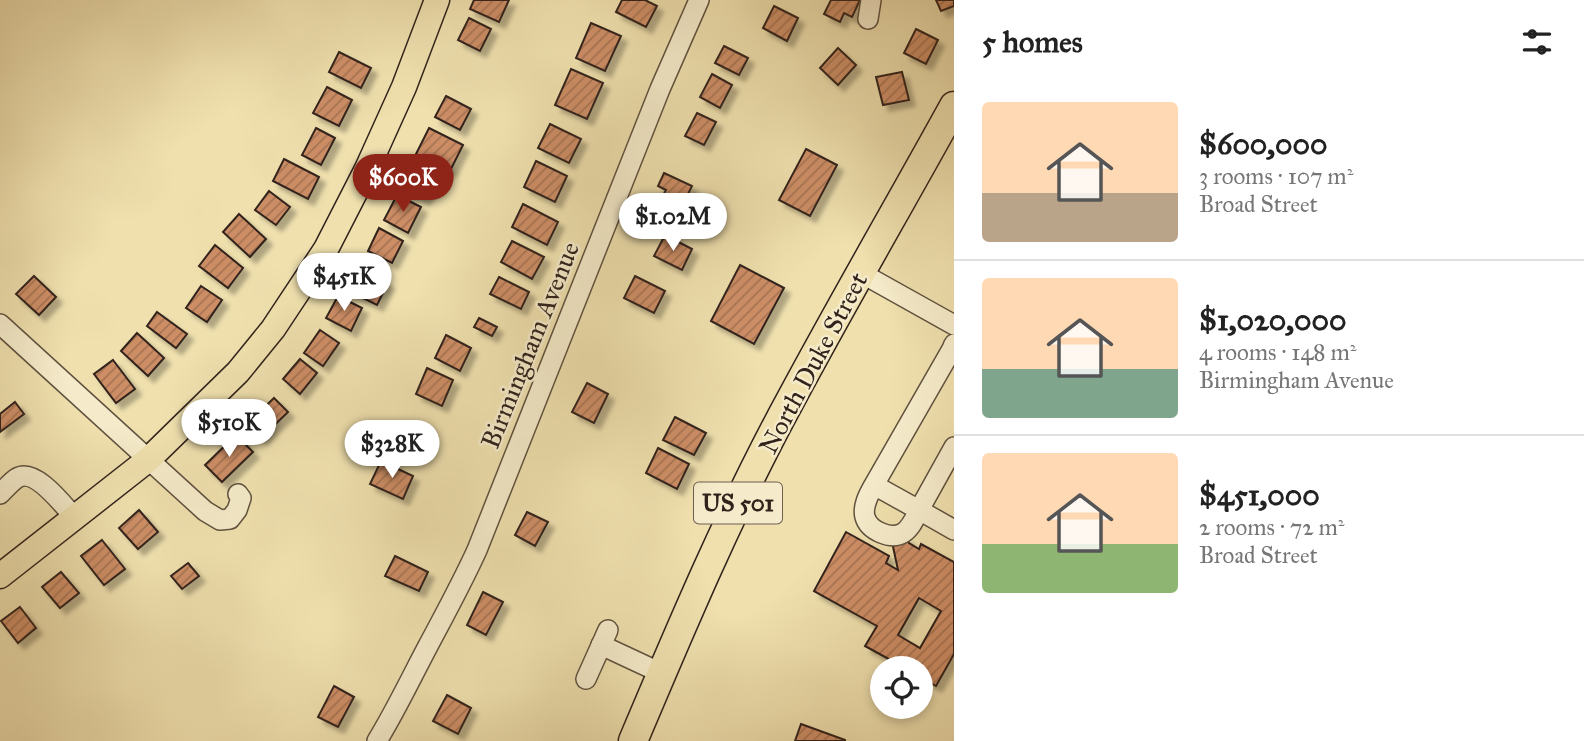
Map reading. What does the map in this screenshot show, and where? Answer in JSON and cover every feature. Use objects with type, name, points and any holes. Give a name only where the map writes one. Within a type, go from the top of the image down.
[{"type":"highway","name":"North Duke Street","points":[[633,741],[691,603],[791,398],[954,106]]},
{"type":"main road","points":[[1,573],[149,459],[238,372],[273,329],[326,249],[367,169],[404,87],[437,0]]},
{"type":"street","name":"Birmingham Avenue","points":[[377,741],[460,588],[477,550],[666,76],[699,0]]},
{"type":"street","points":[[861,273],[954,325]]},
{"type":"street","points":[[0,324],[205,511],[220,520],[230,519],[237,510],[241,498],[239,494]]},
{"type":"street","points":[[954,344],[868,497],[864,508],[865,518],[870,526],[893,537],[903,533],[911,525],[954,447]]},
{"type":"street","points":[[0,494],[25,475],[37,479],[75,518]]},
{"type":"street","points":[[874,485],[954,530]]},
{"type":"street","points":[[586,679],[605,638],[662,673]]},
{"type":"building","points":[[474,0],[509,0],[499,22],[470,9]]},
{"type":"building","points":[[622,0],[645,0],[657,6],[646,27],[616,12]]},
{"type":"building","points":[[831,0],[860,0],[852,17],[844,13],[840,22],[824,14]]},
{"type":"building","points":[[936,0],[954,0],[954,6],[941,11]]},
{"type":"building","points":[[774,6],[798,18],[787,41],[763,28]]},
{"type":"building","points":[[469,18],[491,29],[480,51],[458,40]]},
{"type":"building","points":[[591,23],[621,36],[605,71],[576,58]]},
{"type":"building","points":[[916,29],[938,40],[926,64],[904,53]]},
{"type":"building","points":[[724,46],[748,58],[739,75],[715,63]]},
{"type":"building","points":[[838,48],[856,65],[838,85],[820,68]]},
{"type":"building","points":[[339,52],[371,68],[361,88],[329,72]]},
{"type":"building","points":[[571,69],[603,83],[587,119],[555,105]]},
{"type":"building","points":[[902,72],[909,100],[883,105],[876,77]]},
{"type":"building","points":[[712,74],[732,85],[720,108],[700,97]]},
{"type":"building","points":[[327,87],[352,100],[339,126],[313,113]]},
{"type":"building","points":[[446,96],[471,109],[460,130],[435,117]]},
{"type":"building","points":[[697,113],[716,122],[704,145],[685,136]]},
{"type":"building","points":[[550,124],[581,139],[569,163],[538,148]]},
{"type":"building","points":[[316,128],[335,138],[321,165],[302,155]]},
{"type":"building","points":[[429,128],[463,145],[450,171],[416,154]]},
{"type":"building","points":[[806,149],[837,165],[810,216],[779,200]]},
{"type":"building","points":[[284,159],[319,177],[308,199],[273,181]]},
{"type":"building","points":[[415,161],[438,173],[424,199],[401,188]]},
{"type":"building","points":[[536,161],[567,176],[555,202],[524,187]]},
{"type":"building","points":[[664,173],[692,186],[681,208],[661,199],[666,190],[658,186]]},
{"type":"building","points":[[269,191],[290,207],[276,225],[255,210]]},
{"type":"building","points":[[397,195],[421,207],[408,233],[384,220]]},
{"type":"building","points":[[523,204],[558,222],[547,245],[512,227]]},
{"type":"building","points":[[239,214],[266,239],[250,257],[223,232]]},
{"type":"building","points":[[379,228],[403,241],[392,263],[368,251]]},
{"type":"building","points":[[665,235],[692,249],[682,270],[654,256]]},
{"type":"building","points":[[512,241],[544,257],[532,279],[501,262]]},
{"type":"building","points":[[215,245],[243,268],[228,288],[199,266]]},
{"type":"building","points":[[740,265],[784,288],[754,344],[711,321]]},
{"type":"building","points":[[361,269],[388,283],[377,305],[349,291]]},
{"type":"building","points":[[34,276],[56,297],[39,315],[16,294]]},
{"type":"building","points":[[635,276],[665,291],[654,313],[624,298]]},
{"type":"building","points":[[499,277],[529,292],[521,309],[490,294]]},
{"type":"building","points":[[201,286],[222,300],[207,322],[186,308]]},
{"type":"building","points":[[338,296],[362,308],[351,331],[326,318]]},
{"type":"building","points":[[157,312],[187,334],[176,348],[147,326]]},
{"type":"building","points":[[479,318],[497,327],[492,336],[474,327]]},
{"type":"building","points":[[320,330],[339,343],[323,366],[304,353]]},
{"type":"building","points":[[137,333],[164,358],[148,376],[121,351]]},
{"type":"building","points":[[446,335],[471,348],[460,371],[435,358]]},
{"type":"building","points":[[300,359],[317,373],[300,394],[283,379]]},
{"type":"building","points":[[113,360],[135,389],[116,403],[94,374]]},
{"type":"building","points":[[427,368],[453,380],[442,406],[416,394]]},
{"type":"building","points":[[587,383],[608,394],[594,423],[572,412]]},
{"type":"building","points":[[274,398],[288,412],[261,438],[247,424]]},
{"type":"building","points":[[15,402],[24,414],[0,432],[0,414]]},
{"type":"building","points":[[675,417],[706,433],[694,455],[663,440]]},
{"type":"building","points":[[236,435],[253,452],[222,482],[205,465]]},
{"type":"building","points":[[658,448],[689,464],[677,489],[646,473]]},
{"type":"building","points":[[381,461],[413,476],[403,499],[370,484]]},
{"type":"building","points":[[139,510],[158,532],[138,549],[119,528]]},
{"type":"building","points":[[527,512],[548,522],[535,546],[515,535]]},
{"type":"building","points":[[846,532],[889,556],[886,563],[898,570],[892,542],[907,538],[909,543],[919,549],[921,544],[954,562],[954,654],[936,686],[933,684],[933,656],[883,656],[865,646],[877,626],[814,591]],"holes":[[[919,598],[941,611],[920,648],[898,635]]]},
{"type":"building","points":[[102,540],[125,569],[104,585],[81,556]]},
{"type":"building","points":[[395,556],[428,572],[419,591],[385,576]]},
{"type":"building","points":[[188,563],[199,576],[182,589],[171,576]]},
{"type":"building","points":[[61,572],[79,593],[60,608],[42,587]]},
{"type":"building","points":[[483,592],[503,602],[486,635],[467,625]]},
{"type":"building","points":[[20,607],[36,628],[18,643],[1,621]]},
{"type":"building","points":[[334,686],[354,697],[338,727],[318,717]]},
{"type":"building","points":[[447,695],[471,708],[458,734],[433,721]]},
{"type":"building","points":[[801,724],[845,740],[845,741],[795,741]]}]
